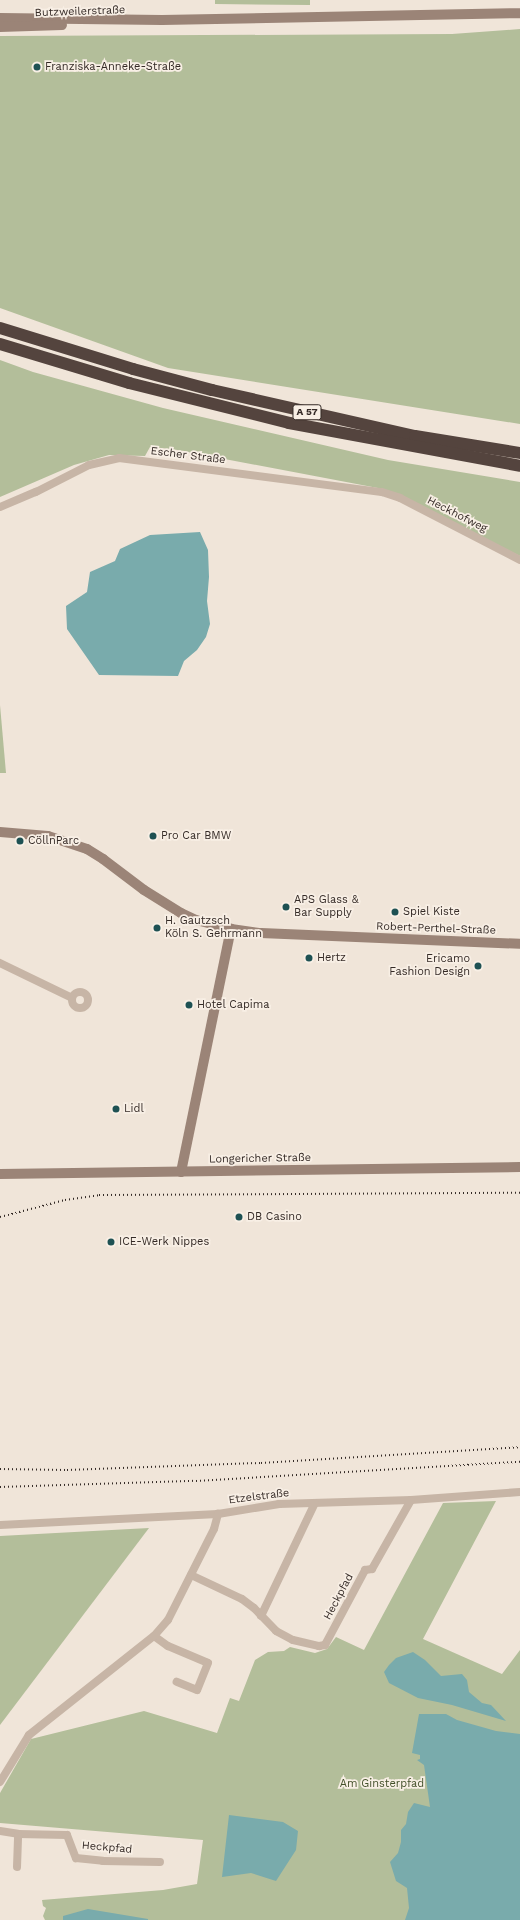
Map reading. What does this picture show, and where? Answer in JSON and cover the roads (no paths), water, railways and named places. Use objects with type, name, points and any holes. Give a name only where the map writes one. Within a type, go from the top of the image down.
[{"type":"highway","name":"A 57","points":[[0,328],[133,369],[212,390],[415,436],[520,453]]},
{"type":"highway","name":"A 57","points":[[0,344],[129,383],[289,423],[520,466]]},
{"type":"street","name":"Butzweilerstraße","points":[[0,18],[162,20],[520,13]]},
{"type":"street","name":"Butzweilerstraße","points":[[0,27],[162,20]]},
{"type":"street","name":"Escher Straße","points":[[0,507],[36,492],[89,465],[118,458],[382,492]]},
{"type":"street","name":"Heckhofweg","points":[[382,492],[400,498],[520,560]]},
{"type":"street","name":"Robert-Perthel-Straße","points":[[0,832],[48,836],[87,849],[104,859],[144,890],[179,911],[196,920],[230,929],[260,933],[520,944]]},
{"type":"street","points":[[181,1172],[230,929]]},
{"type":"street","points":[[0,963],[72,998]]},
{"type":"street","name":"Longericher Straße","points":[[0,1174],[520,1167]]},
{"type":"street","name":"Etzelstraße","points":[[0,1525],[218,1514],[279,1504],[411,1500],[520,1492]]},
{"type":"street","name":"Heckpfad","points":[[191,1576],[242,1599],[254,1608],[276,1631],[292,1640],[319,1646],[325,1645],[365,1570],[372,1568],[411,1500]]},
{"type":"street","points":[[261,1616],[315,1503]]},
{"type":"street","points":[[0,1782],[28,1735],[154,1636],[168,1620],[214,1529],[218,1514]]},
{"type":"street","points":[[154,1636],[168,1646],[208,1663],[197,1690],[177,1682]]},
{"type":"street","name":"Heckpfad","points":[[0,1831],[18,1834],[67,1835],[76,1858],[103,1861],[160,1862]]},
{"type":"street","points":[[17,1867],[18,1834]]},
{"type":"water","points":[[200,532],[208,550],[209,577],[207,601],[210,624],[206,637],[197,650],[184,661],[178,676],[99,675],[67,629],[66,606],[87,592],[90,572],[115,561],[120,549],[150,535]]},
{"type":"water","points":[[413,1652],[425,1660],[441,1676],[462,1674],[467,1680],[469,1692],[482,1703],[491,1705],[506,1721],[452,1705],[418,1698],[389,1683],[384,1672],[389,1665],[396,1658]]},
{"type":"water","points":[[419,1714],[446,1714],[457,1720],[496,1731],[520,1734],[520,1920],[405,1920],[409,1908],[407,1888],[396,1881],[390,1862],[398,1853],[401,1842],[401,1830],[406,1824],[408,1812],[414,1803],[430,1807],[424,1765],[417,1760],[420,1759],[420,1755],[412,1753]]},
{"type":"water","points":[[229,1815],[283,1822],[298,1831],[296,1850],[276,1881],[251,1873],[222,1877]]},
{"type":"water","points":[[88,1909],[148,1920],[63,1920],[63,1916]]},
{"type":"railway","points":[[0,1217],[65,1200],[99,1195],[520,1193]]},
{"type":"railway","points":[[0,1469],[67,1470],[261,1463],[520,1447]]},
{"type":"railway","points":[[0,1487],[196,1481],[520,1462]]},
{"type":"place","name":"Franziska-Anneke-Straße","points":[[37,67]]},
{"type":"place","name":"Pro Car BMW","points":[[153,836]]},
{"type":"place","name":"CöllnParc","points":[[20,841]]},
{"type":"place","name":"APS Glass & Bar Supply","points":[[286,907]]},
{"type":"place","name":"Spiel Kiste","points":[[395,912]]},
{"type":"place","name":"H. Gautzsch Köln S. Gehrmann","points":[[157,928]]},
{"type":"place","name":"Hertz","points":[[309,958]]},
{"type":"place","name":"Ericamo Fashion Design","points":[[478,966]]},
{"type":"place","name":"Hotel Capima","points":[[189,1005]]},
{"type":"place","name":"Lidl","points":[[116,1109]]},
{"type":"place","name":"DB Casino","points":[[239,1217]]},
{"type":"place","name":"ICE-Werk Nippes","points":[[111,1242]]},
{"type":"park label","name":"Am Ginsterpfad","points":[[382,1784]]}]
